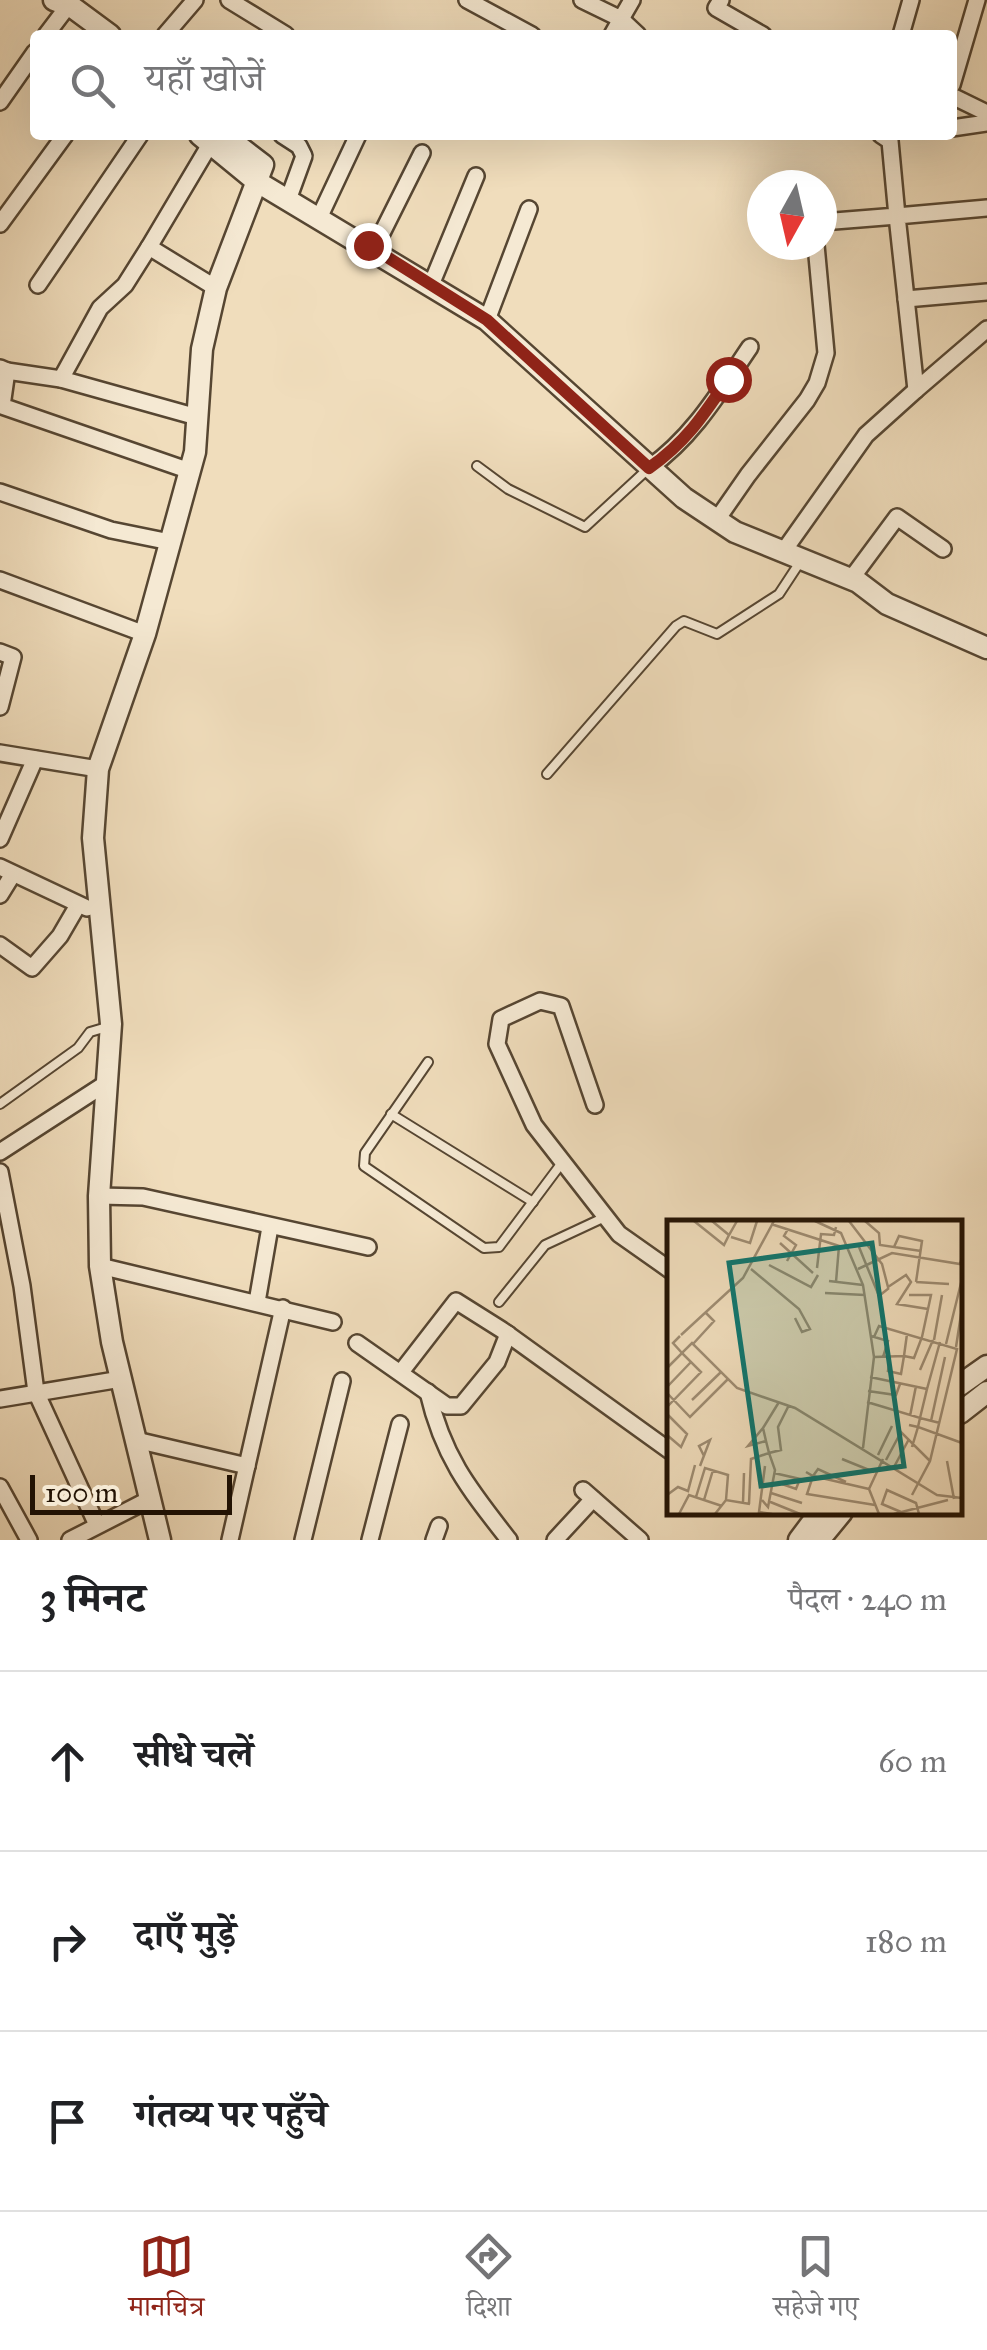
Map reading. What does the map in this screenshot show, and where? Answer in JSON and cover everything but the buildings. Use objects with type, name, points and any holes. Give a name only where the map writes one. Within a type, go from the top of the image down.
[{"type":"street","points":[[170,30],[194,0]]},
{"type":"street","points":[[228,0],[278,30]]},
{"type":"street","points":[[466,0],[523,30]]},
{"type":"street","points":[[582,0],[621,19],[633,30]]},
{"type":"street","points":[[615,30],[632,0]]},
{"type":"street","points":[[721,0],[716,8],[754,30]]},
{"type":"street","points":[[902,30],[911,0]]},
{"type":"street","points":[[957,68],[977,0]]},
{"type":"street","points":[[48,30],[56,4]]},
{"type":"street","points":[[56,4],[83,30]]},
{"type":"street","points":[[56,4],[101,30]]},
{"type":"street","points":[[0,102],[30,59]]},
{"type":"street","points":[[957,98],[987,113]]},
{"type":"street","points":[[957,127],[987,123]]},
{"type":"street","points":[[0,224],[61,140]]},
{"type":"street","points":[[38,285],[137,140]]},
{"type":"street","points":[[61,379],[100,308],[125,286],[210,140]]},
{"type":"street","points":[[214,140],[288,200],[487,320],[649,468],[716,521],[851,580],[887,604],[987,648]]},
{"type":"street","points":[[288,200],[304,156],[289,140]]},
{"type":"street","points":[[319,218],[356,140]]},
{"type":"street","points":[[886,140],[916,390]]},
{"type":"street","points":[[374,249],[422,153]]},
{"type":"street","points":[[160,1540],[121,1379],[100,1266],[99,1196],[111,1026],[93,838],[98,769],[146,634],[190,470],[202,349],[216,288],[259,173]]},
{"type":"street","points":[[431,285],[476,176]]},
{"type":"street","points":[[837,221],[987,208]]},
{"type":"street","points":[[487,320],[529,209]]},
{"type":"street","points":[[149,246],[216,288]]},
{"type":"street","points":[[716,521],[817,383],[826,352],[817,260]]},
{"type":"street","points":[[906,298],[987,292]]},
{"type":"street","points":[[793,556],[866,434],[987,329]]},
{"type":"street","points":[[649,468],[691,433],[750,347]]},
{"type":"street","points":[[190,470],[1,409],[4,369],[61,379],[197,418]]},
{"type":"street","points":[[0,492],[110,530],[170,542]]},
{"type":"street","points":[[851,580],[896,517],[943,549]]},
{"type":"street","points":[[0,580],[146,634]]},
{"type":"street","points":[[0,652],[13,658],[0,708]]},
{"type":"street","points":[[0,753],[98,769]]},
{"type":"street","points":[[0,839],[34,759]]},
{"type":"street","points":[[0,896],[6,870],[100,912]]},
{"type":"street","points":[[0,945],[32,968],[60,936],[78,905]]},
{"type":"street","points":[[594,1105],[562,1006],[540,1002],[501,1019],[496,1031],[497,1044],[534,1125],[619,1234],[667,1268]]},
{"type":"street","points":[[0,1152],[105,1084]]},
{"type":"street","points":[[0,1172],[22,1286],[36,1392],[98,1525]]},
{"type":"street","points":[[99,1196],[143,1197],[368,1247]]},
{"type":"street","points":[[257,1302],[270,1227]]},
{"type":"street","points":[[100,1266],[333,1322]]},
{"type":"street","points":[[400,1372],[456,1301],[667,1448]]},
{"type":"street","points":[[230,1540],[283,1308]]},
{"type":"street","points":[[357,1343],[448,1406],[461,1406],[497,1362],[508,1334]]},
{"type":"street","points":[[962,1384],[987,1366]]},
{"type":"street","points":[[0,1399],[121,1379]]},
{"type":"street","points":[[303,1540],[342,1382]]},
{"type":"street","points":[[428,1392],[436,1429],[447,1454],[509,1540]]},
{"type":"street","points":[[962,1411],[987,1392]]},
{"type":"street","points":[[370,1540],[400,1424]]},
{"type":"street","points":[[136,1440],[247,1466]]},
{"type":"street","points":[[0,1487],[30,1540]]},
{"type":"street","points":[[555,1540],[588,1494],[640,1540]]},
{"type":"street","points":[[70,1540],[150,1499]]},
{"type":"street","points":[[799,1540],[818,1515]]},
{"type":"street","points":[[820,1540],[840,1515]]},
{"type":"lane","points":[[478,466],[508,489],[585,527],[649,468]]},
{"type":"lane","points":[[547,774],[676,626],[684,621],[717,634],[779,594],[793,556]]},
{"type":"lane","points":[[0,1104],[78,1048],[90,1032],[111,1026]]},
{"type":"lane","points":[[428,1062],[364,1153],[364,1166],[484,1248],[499,1248],[562,1164]]},
{"type":"lane","points":[[392,1114],[534,1202]]},
{"type":"lane","points":[[498,1302],[546,1245],[605,1217]]},
{"type":"route","points":[[368,245],[487,320],[649,468],[691,433],[728,379]]}]
